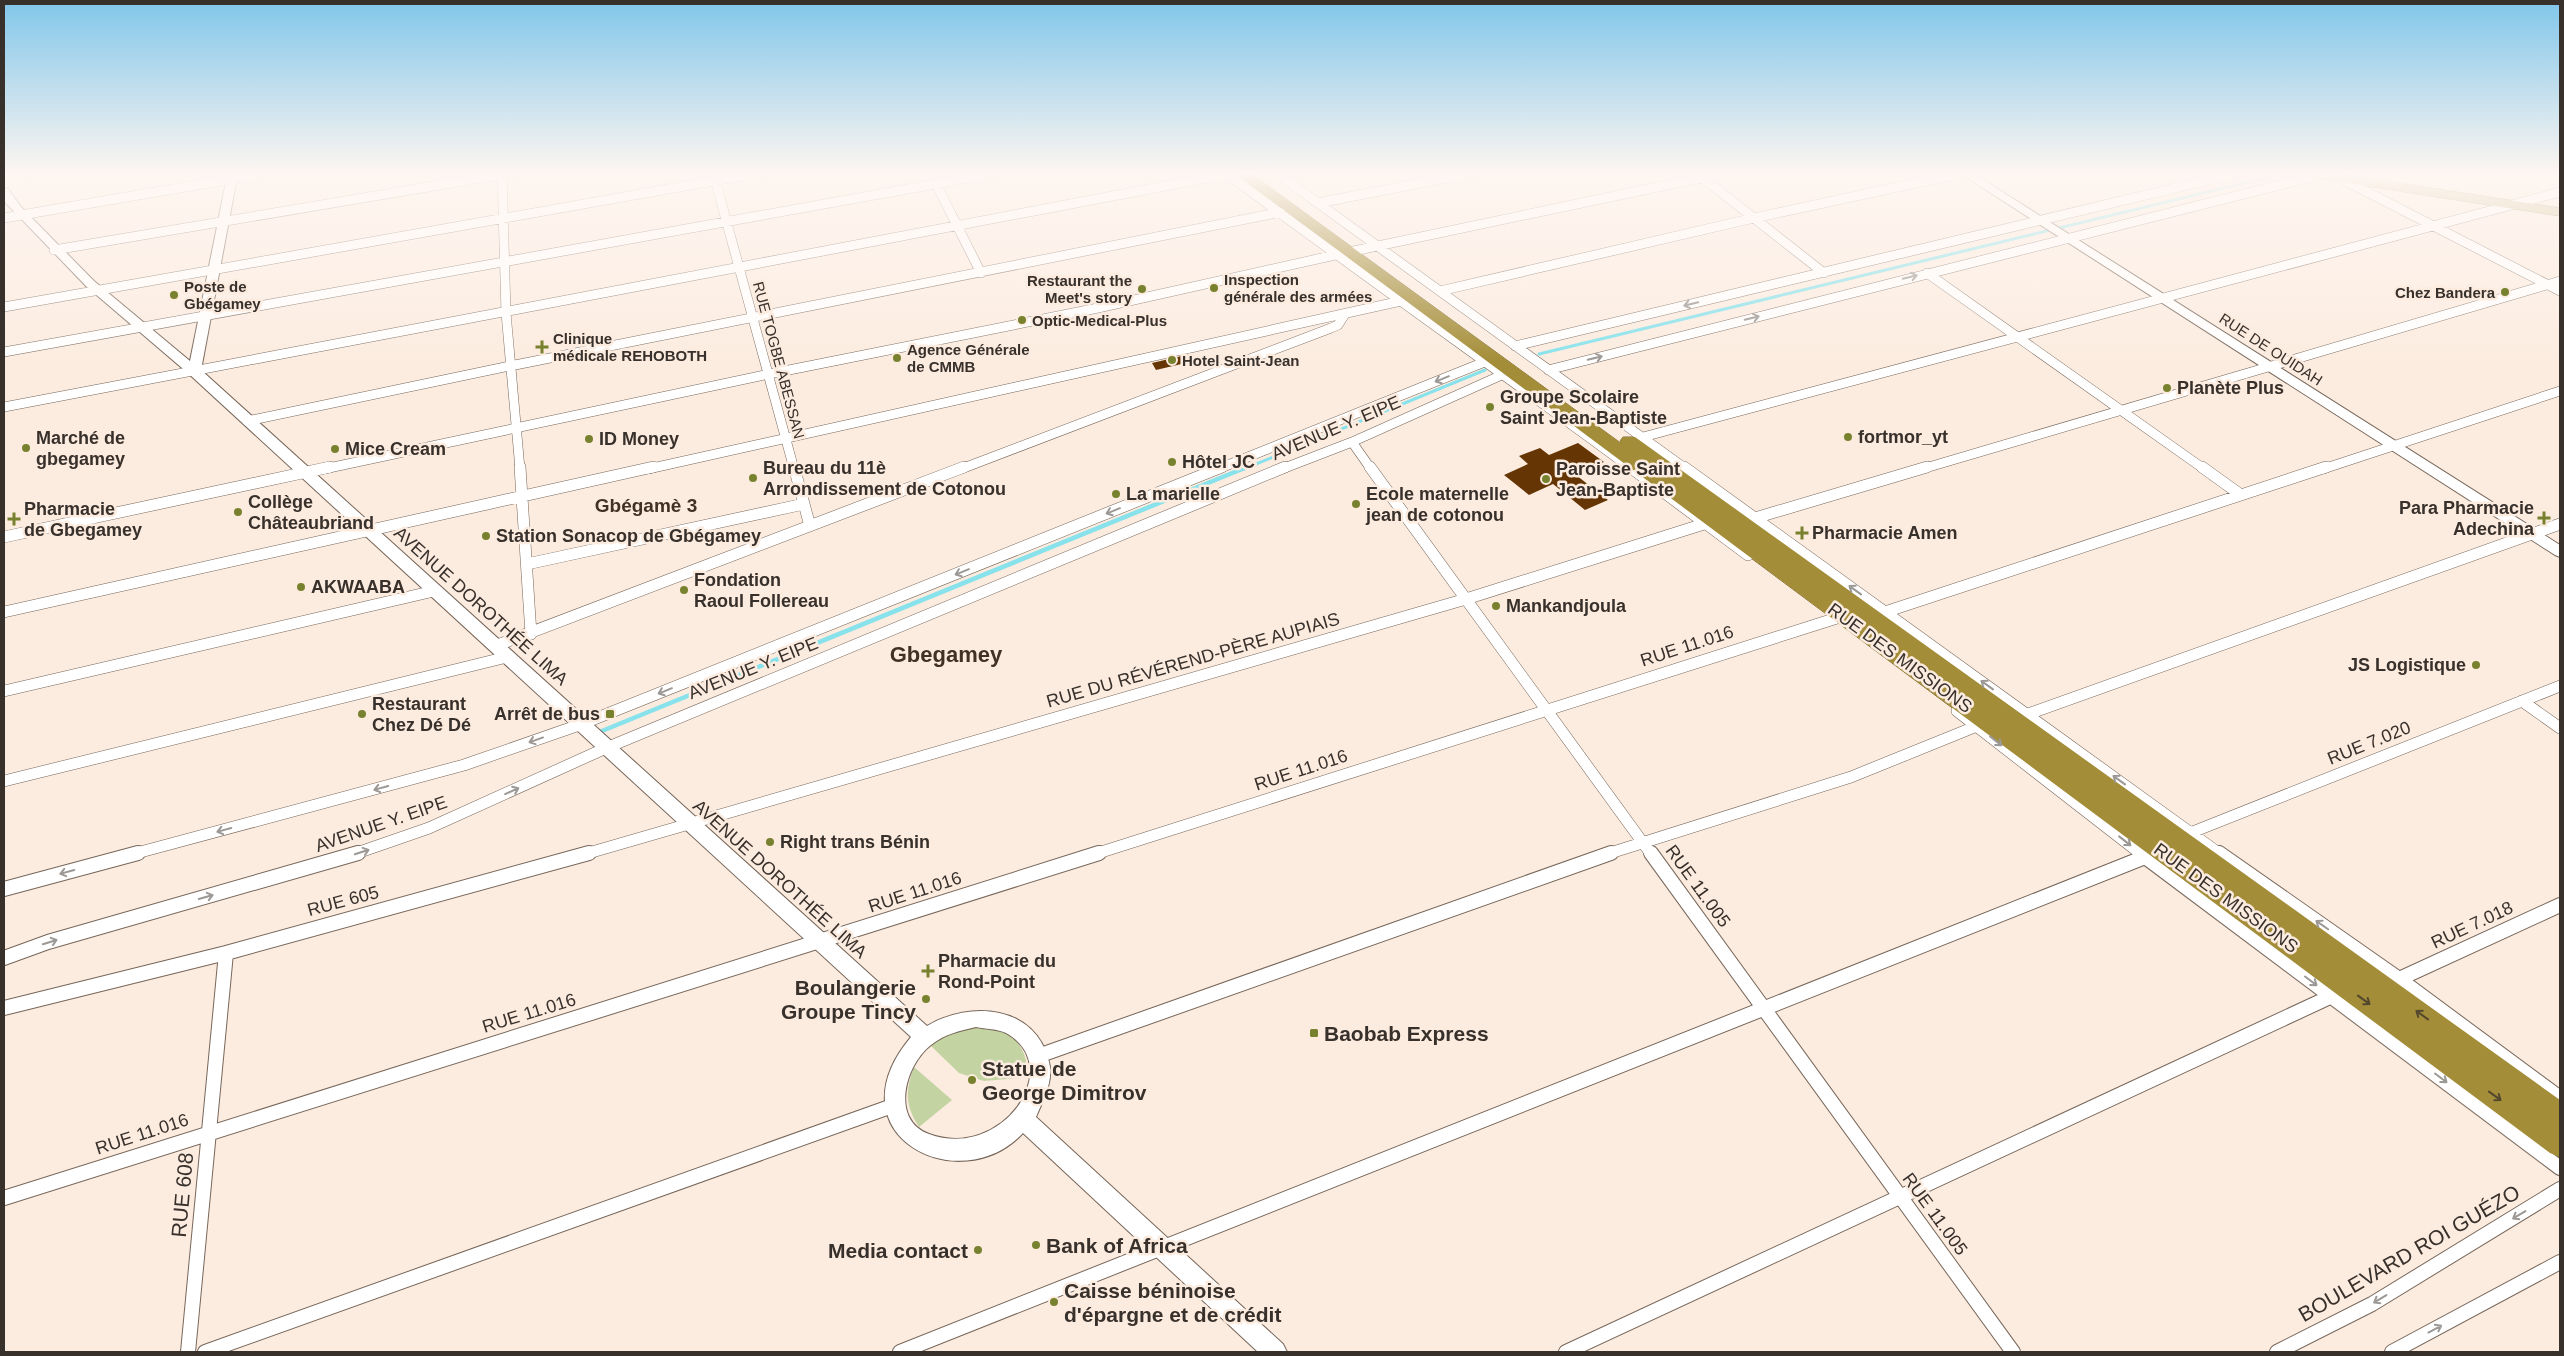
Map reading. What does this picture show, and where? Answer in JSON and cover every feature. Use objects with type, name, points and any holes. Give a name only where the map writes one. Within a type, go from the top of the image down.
[{"type":"highway","name":"RUE DES MISSIONS","points":[[1333,235],[1357,250],[2560,1116]]},
{"type":"highway","name":"RUE DES MISSIONS","points":[[1339,235],[2560,1144]]},
{"type":"main road","name":"AVENUE DOROTHÉE LIMA","points":[[41,235],[95,289],[138,327],[194,371],[924,1036]]},
{"type":"main road","points":[[194,371],[203,316],[220,235]]},
{"type":"main road","name":"RUE DE OUIDAH","points":[[2062,235],[2560,552]]},
{"type":"main road","points":[[991,1019],[1012,1025],[1023,1033],[1038,1056],[1041,1069],[1039,1092],[1024,1120],[1010,1132],[985,1146],[966,1150],[948,1150],[931,1146],[916,1138],[904,1127],[895,1105],[894,1089],[898,1072],[906,1056],[924,1036],[938,1028],[960,1020],[991,1019]]},
{"type":"main road","points":[[1024,1120],[1275,1352]]},
{"type":"street","points":[[54,250],[143,235]]},
{"type":"street","points":[[4,307],[95,289],[405,235]]},
{"type":"street","points":[[503,235],[506,313],[517,429],[531,634]]},
{"type":"street","points":[[4,352],[653,235]]},
{"type":"street","name":"RUE TOGBE ABESSAN","points":[[731,235],[810,526]]},
{"type":"street","points":[[4,407],[908,235]]},
{"type":"street","points":[[962,235],[981,273]]},
{"type":"street","points":[[247,421],[510,366],[1167,235]]},
{"type":"street","points":[[1328,235],[1440,290],[2190,833],[2399,979],[2560,1098]]},
{"type":"street","points":[[1345,235],[1401,301],[1487,361],[1704,524],[1837,618],[2146,857],[2560,1168]]},
{"type":"street","points":[[4,537],[768,374],[1098,308],[1428,235]]},
{"type":"street","points":[[1440,290],[1679,235]]},
{"type":"street","points":[[1776,235],[1824,273]]},
{"type":"street","points":[[1515,346],[1976,235]]},
{"type":"street","points":[[1548,370],[2077,235]]},
{"type":"street","points":[[1644,436],[2399,235]]},
{"type":"street","points":[[2452,235],[2560,291]]},
{"type":"street","points":[[1927,273],[2241,496]]},
{"type":"street","points":[[1755,518],[2560,281]]},
{"type":"street","points":[[4,612],[1401,301]]},
{"type":"street","points":[[495,646],[531,634],[1332,328],[1338,325],[1345,314]]},
{"type":"street","name":"AVENUE Y. EIPE","points":[[4,889],[464,765],[582,724],[1487,361]]},
{"type":"street","name":"AVENUE Y. EIPE","points":[[4,958],[48,942],[389,843],[430,828],[606,748],[1286,467],[1352,442],[1504,374]]},
{"type":"street","points":[[1885,612],[2560,391]]},
{"type":"street","name":"RUE 11.005","points":[[1352,442],[2013,1352]]},
{"type":"street","points":[[527,564],[804,504]]},
{"type":"street","name":"RUE DU RÉVÉREND-PÈRE AUPIAIS","points":[[691,825],[1466,599],[1704,524]]},
{"type":"street","points":[[2028,714],[2560,524]]},
{"type":"street","points":[[4,691],[434,591]]},
{"type":"street","name":"RUE 11.016","points":[[4,1198],[209,1132],[820,942],[1837,618]]},
{"type":"street","points":[[4,781],[508,657]]},
{"type":"street","name":"RUE 7.020","points":[[2190,833],[2560,686]]},
{"type":"street","points":[[2522,701],[2560,728]]},
{"type":"street","points":[[1038,1056],[1642,842],[1850,777],[1976,726]]},
{"type":"street","name":"RUE 605","points":[[4,1008],[226,953],[691,825]]},
{"type":"street","points":[[900,1352],[2146,857]]},
{"type":"street","name":"RUE 7.018","points":[[2399,979],[2560,905]]},
{"type":"street","name":"RUE 608","points":[[188,1352],[226,953]]},
{"type":"street","points":[[1566,1352],[2332,996]]},
{"type":"street","points":[[205,1352],[895,1105]]},
{"type":"street","name":"BOULEVARD ROI GUÉZO","points":[[2277,1352],[2372,1304],[2560,1189]]},
{"type":"street","points":[[2392,1352],[2560,1262]]},
{"type":"green space","points":[[979,1026],[1000,1031],[1016,1041],[1025,1055],[1028,1077],[984,1081],[959,1073],[930,1045],[945,1035]]},
{"type":"green space","points":[[914,1067],[952,1100],[919,1127],[911,1112],[908,1098],[909,1083]]},
{"type":"building","name":"Hotel Saint-Jean","points":[[1190,354],[1194,361],[1156,370],[1152,363]]},
{"type":"building","name":"Paroisse Saint Jean-Baptiste","points":[[1578,443],[1604,462],[1576,475],[1608,500],[1585,510],[1553,484],[1529,495],[1504,475],[1528,464],[1519,456],[1540,448],[1549,455]]},
{"type":"waterway","points":[[1539,354],[2029,235]]},
{"type":"waterway","points":[[1244,469],[1485,370]]},
{"type":"waterway","points":[[597,733],[1247,467]]},
{"type":"place","name":"Inspection générale des armées","points":[[1214,288]]},
{"type":"place","name":"Restaurant the Meet's story","points":[[1142,289]]},
{"type":"place","name":"Chez Bandera","points":[[2505,292]]},
{"type":"place","name":"Poste de Gbégamey","points":[[174,295]]},
{"type":"place","name":"Optic-Medical-Plus","points":[[1022,320]]},
{"type":"place","name":"Clinique médicale REHOBOTH","points":[[542,347]]},
{"type":"place","name":"Agence Générale de CMMB","points":[[897,358]]},
{"type":"place","name":"Hotel Saint-Jean","points":[[1172,360]]},
{"type":"place","name":"Planète Plus","points":[[2167,388]]},
{"type":"place","name":"Groupe Scolaire Saint Jean-Baptiste","points":[[1490,407]]},
{"type":"place","name":"fortmor_yt","points":[[1848,437]]},
{"type":"place","name":"ID Money","points":[[589,439]]},
{"type":"place","name":"Marché de gbegamey","points":[[26,448]]},
{"type":"place","name":"Mice Cream","points":[[335,449]]},
{"type":"place","name":"Hôtel JC","points":[[1172,462]]},
{"type":"place","name":"Bureau du 11è Arrondissement de Cotonou","points":[[753,478]]},
{"type":"place","name":"Paroisse Saint Jean-Baptiste","points":[[1546,479]]},
{"type":"place","name":"La marielle","points":[[1116,494]]},
{"type":"place","name":"Ecole maternelle jean de cotonou","points":[[1356,504]]},
{"type":"place","name":"Collège Châteaubriand","points":[[238,512]]},
{"type":"place","name":"Para Pharmacie Adechina","points":[[2544,518]]},
{"type":"place","name":"Pharmacie de Gbegamey","points":[[14,519]]},
{"type":"place","name":"Pharmacie Amen","points":[[1802,533]]},
{"type":"place","name":"Station Sonacop de Gbégamey","points":[[486,536]]},
{"type":"place","name":"AKWAABA","points":[[301,587]]},
{"type":"place","name":"Fondation Raoul Follereau","points":[[684,590]]},
{"type":"place","name":"Mankandjoula","points":[[1496,606]]},
{"type":"place","name":"JS Logistique","points":[[2476,665]]},
{"type":"place","name":"Restaurant Chez Dé Dé","points":[[362,714]]},
{"type":"place","name":"Arrêt de bus","points":[[610,714]]},
{"type":"place","name":"Right trans Bénin","points":[[770,842]]},
{"type":"place","name":"Pharmacie du Rond-Point","points":[[928,971]]},
{"type":"place","name":"Boulangerie Groupe Tincy","points":[[926,999]]},
{"type":"place","name":"Baobab Express","points":[[1314,1033]]},
{"type":"place","name":"Statue de George Dimitrov","points":[[972,1080]]},
{"type":"place","name":"Bank of Africa","points":[[1036,1245]]},
{"type":"place","name":"Media contact","points":[[978,1250]]},
{"type":"place","name":"Caisse béninoise d'épargne et de crédit","points":[[1054,1302]]},
{"type":"district","name":"Gbégamè 3","points":[[646,505]]},
{"type":"district","name":"Gbegamey","points":[[946,654]]}]
